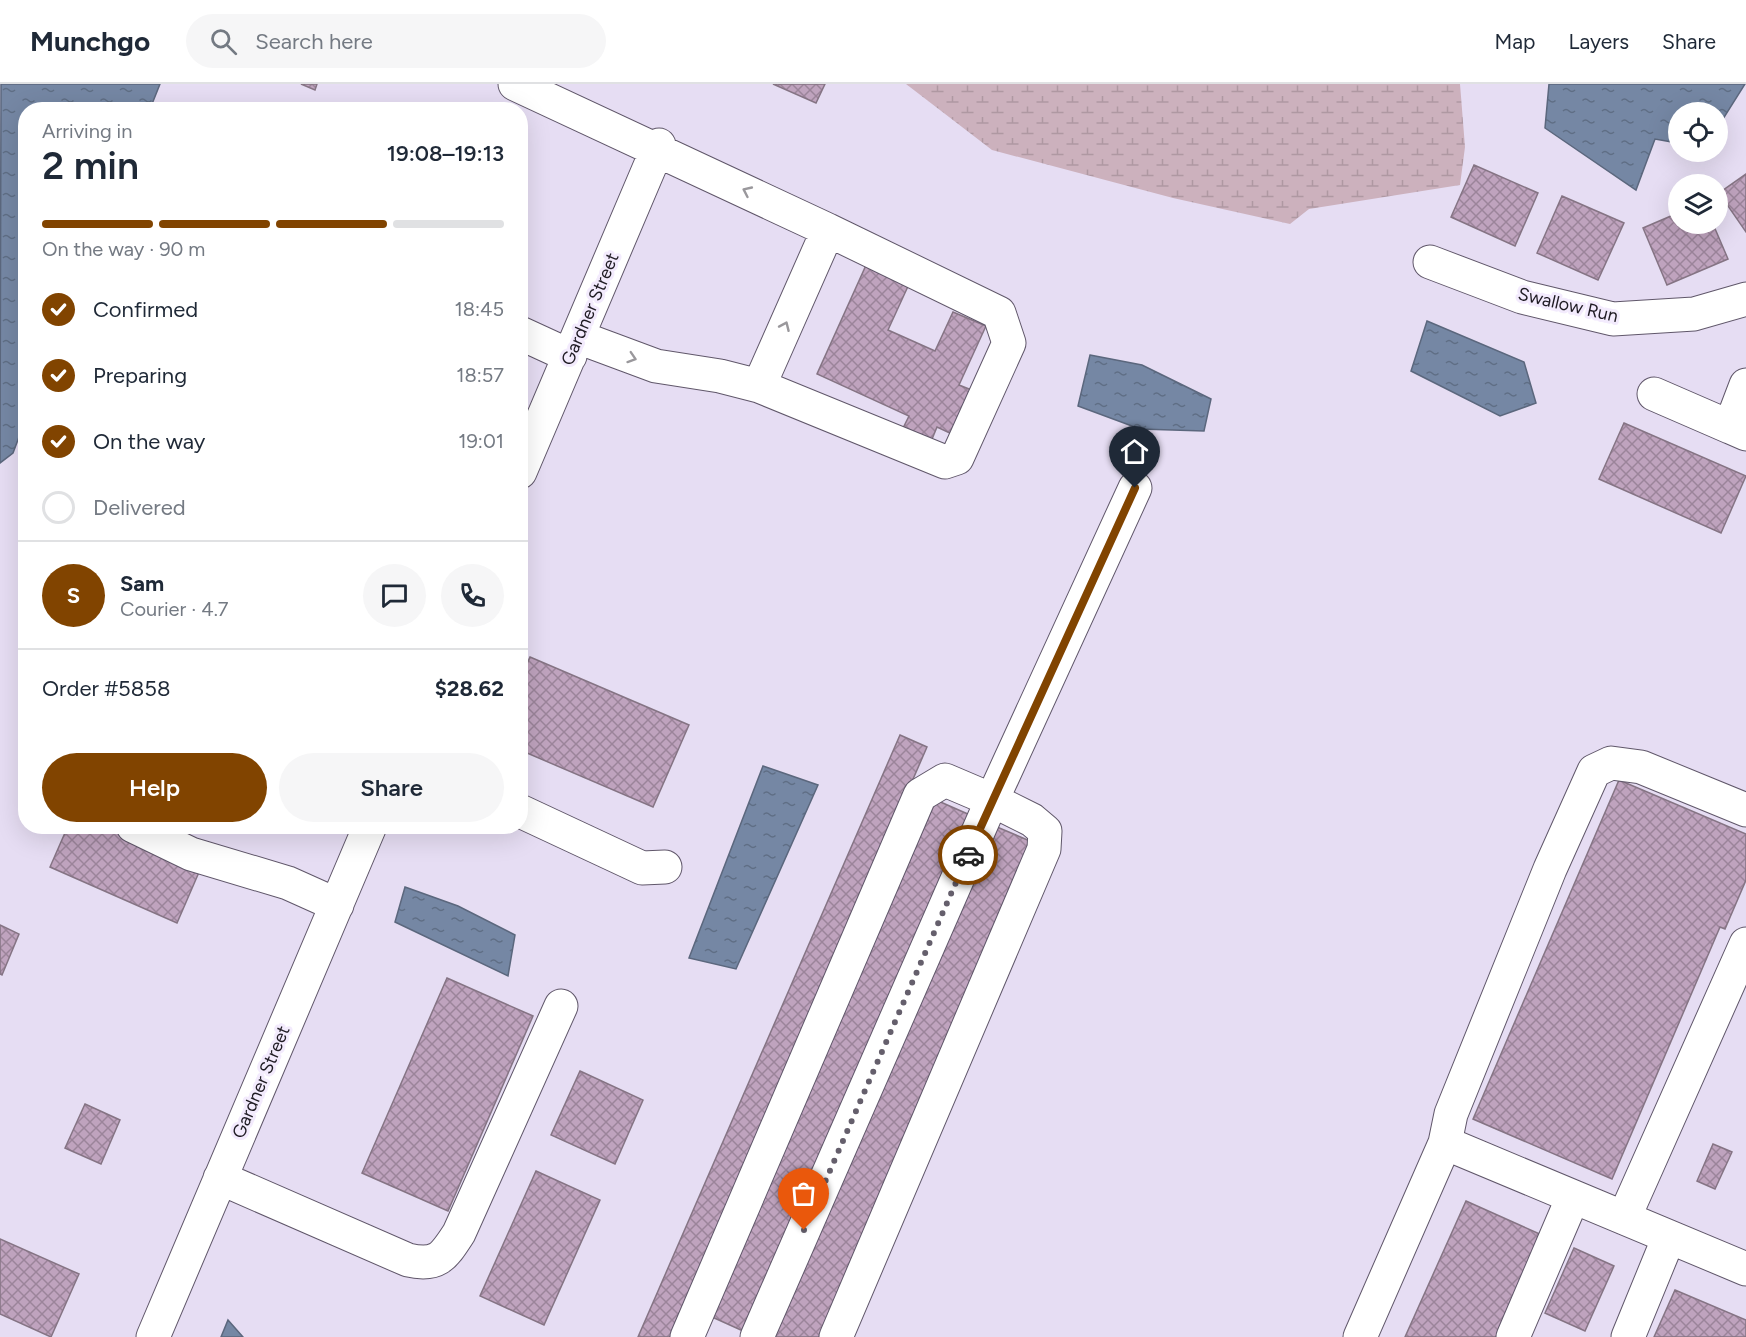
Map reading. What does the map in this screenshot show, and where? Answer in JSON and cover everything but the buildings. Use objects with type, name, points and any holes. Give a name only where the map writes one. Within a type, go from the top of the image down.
[{"type":"street","points":[[515,84],[658,147],[999,312],[1009,343],[957,458],[945,462],[759,386],[720,376],[656,366],[528,335]]},
{"type":"street","name":"Gardner Street","points":[[528,450],[658,147]]},
{"type":"street","points":[[759,386],[828,230]]},
{"type":"street","name":"Swallow Run","points":[[1430,262],[1522,297],[1612,319],[1694,314],[1746,299]]},
{"type":"street","points":[[1654,394],[1738,430],[1746,385]]},
{"type":"street","points":[[757,1337],[992,800],[1135,488]]},
{"type":"street","points":[[1360,1337],[1445,1143],[1455,1103],[1550,869],[1594,771],[1611,763],[1641,767],[1746,810]]},
{"type":"street","points":[[696,1334],[920,795],[945,780],[1032,820],[1045,831],[1044,849],[836,1337]]},
{"type":"street","points":[[528,815],[642,868],[665,867]]},
{"type":"street","points":[[149,834],[191,854],[288,883],[337,905]]},
{"type":"street","name":"Gardner Street","points":[[153,1337],[367,834]]},
{"type":"street","points":[[1624,1218],[1746,944]]},
{"type":"street","points":[[220,1178],[408,1260],[423,1264],[437,1261],[459,1233],[561,1006]]},
{"type":"street","points":[[1445,1143],[1746,1269]]},
{"type":"street","points":[[1513,1337],[1573,1197]]},
{"type":"street","points":[[1628,1337],[1669,1237]]},
{"type":"green space","points":[[906,84],[1460,84],[1465,147],[1460,185],[1309,209],[1290,224],[1173,198],[992,150]]},
{"type":"water","points":[[1,84],[160,84],[153,102],[18,102],[18,440],[13,453],[0,463]]},
{"type":"water","points":[[1549,84],[1745,84],[1728,111],[1728,102],[1668,102],[1668,141],[1655,139],[1636,190],[1545,128]]},
{"type":"water","points":[[1427,321],[1524,362],[1536,403],[1500,416],[1411,371]]},
{"type":"water","points":[[1090,355],[1142,365],[1211,399],[1204,431],[1140,429],[1078,406]]},
{"type":"water","points":[[763,766],[818,785],[736,969],[689,958]]},
{"type":"water","points":[[405,887],[458,906],[515,935],[508,976],[395,922]]},
{"type":"water","points":[[228,1320],[243,1337],[221,1337]]},
{"type":"way so far","points":[[804,1230],[968,855]]},
{"type":"route","points":[[968,855],[1135,488]]}]
